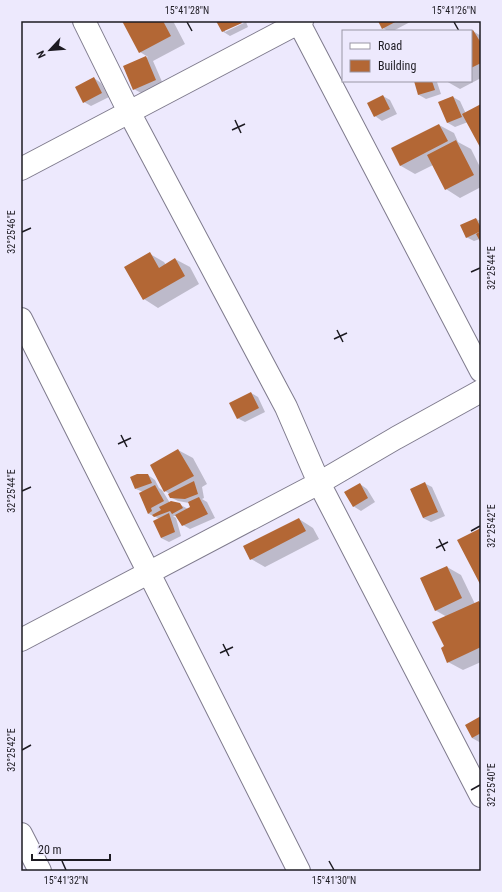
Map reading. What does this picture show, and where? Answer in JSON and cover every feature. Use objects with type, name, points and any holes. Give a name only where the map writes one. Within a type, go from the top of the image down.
[{"type":"street","points":[[84,21],[129,112],[286,407],[319,483],[481,796]]},
{"type":"street","points":[[21,169],[300,22],[481,371]]},
{"type":"street","points":[[21,319],[299,871]]},
{"type":"street","points":[[21,640],[319,483],[481,391]]},
{"type":"street","points":[[21,834],[40,871]]},
{"type":"building","points":[[122,21],[163,21],[171,36],[139,53]]},
{"type":"building","points":[[216,21],[241,21],[242,23],[222,32]]},
{"type":"building","points":[[378,21],[397,21],[382,29]]},
{"type":"building","points":[[472,30],[481,43],[481,63],[472,68]]},
{"type":"building","points":[[146,56],[156,80],[133,90],[123,66]]},
{"type":"building","points":[[94,77],[102,93],[83,103],[75,87]]},
{"type":"building","points":[[414,82],[432,82],[435,90],[418,95]]},
{"type":"building","points":[[383,95],[390,109],[374,117],[367,103]]},
{"type":"building","points":[[453,96],[462,117],[447,123],[438,102]]},
{"type":"building","points":[[481,104],[481,149],[462,114]]},
{"type":"building","points":[[439,124],[448,141],[400,166],[391,148]]},
{"type":"building","points":[[456,140],[474,175],[445,190],[427,155]]},
{"type":"building","points":[[476,218],[481,231],[466,238],[460,225]]},
{"type":"building","points":[[481,231],[481,243],[476,234]]},
{"type":"building","points":[[150,252],[159,268],[175,258],[185,276],[143,300],[124,267]]},
{"type":"building","points":[[251,392],[259,408],[237,419],[229,403]]},
{"type":"building","points":[[178,449],[194,476],[164,492],[150,465]]},
{"type":"building","points":[[137,474],[148,474],[152,483],[135,489],[130,477]]},
{"type":"building","points":[[194,481],[198,494],[185,499],[170,498],[168,494]]},
{"type":"building","points":[[425,482],[438,512],[423,518],[410,489]]},
{"type":"building","points":[[360,483],[368,498],[353,507],[344,492]]},
{"type":"building","points":[[155,485],[164,501],[151,508],[152,511],[148,514],[139,493]]},
{"type":"building","points":[[199,497],[208,514],[182,526],[175,515],[190,507],[188,502]]},
{"type":"building","points":[[171,501],[180,503],[183,508],[172,514],[170,511],[154,517],[152,515],[161,510],[159,507]]},
{"type":"building","points":[[169,513],[175,532],[161,538],[153,521]]},
{"type":"building","points":[[299,518],[306,531],[250,560],[243,546]]},
{"type":"building","points":[[481,528],[480,547],[481,586],[457,540]]},
{"type":"building","points":[[447,566],[462,598],[435,611],[420,578]]},
{"type":"building","points":[[479,601],[481,605],[481,647],[447,663],[441,648],[444,646],[432,622]]},
{"type":"building","points":[[481,716],[481,733],[472,738],[465,725]]}]
